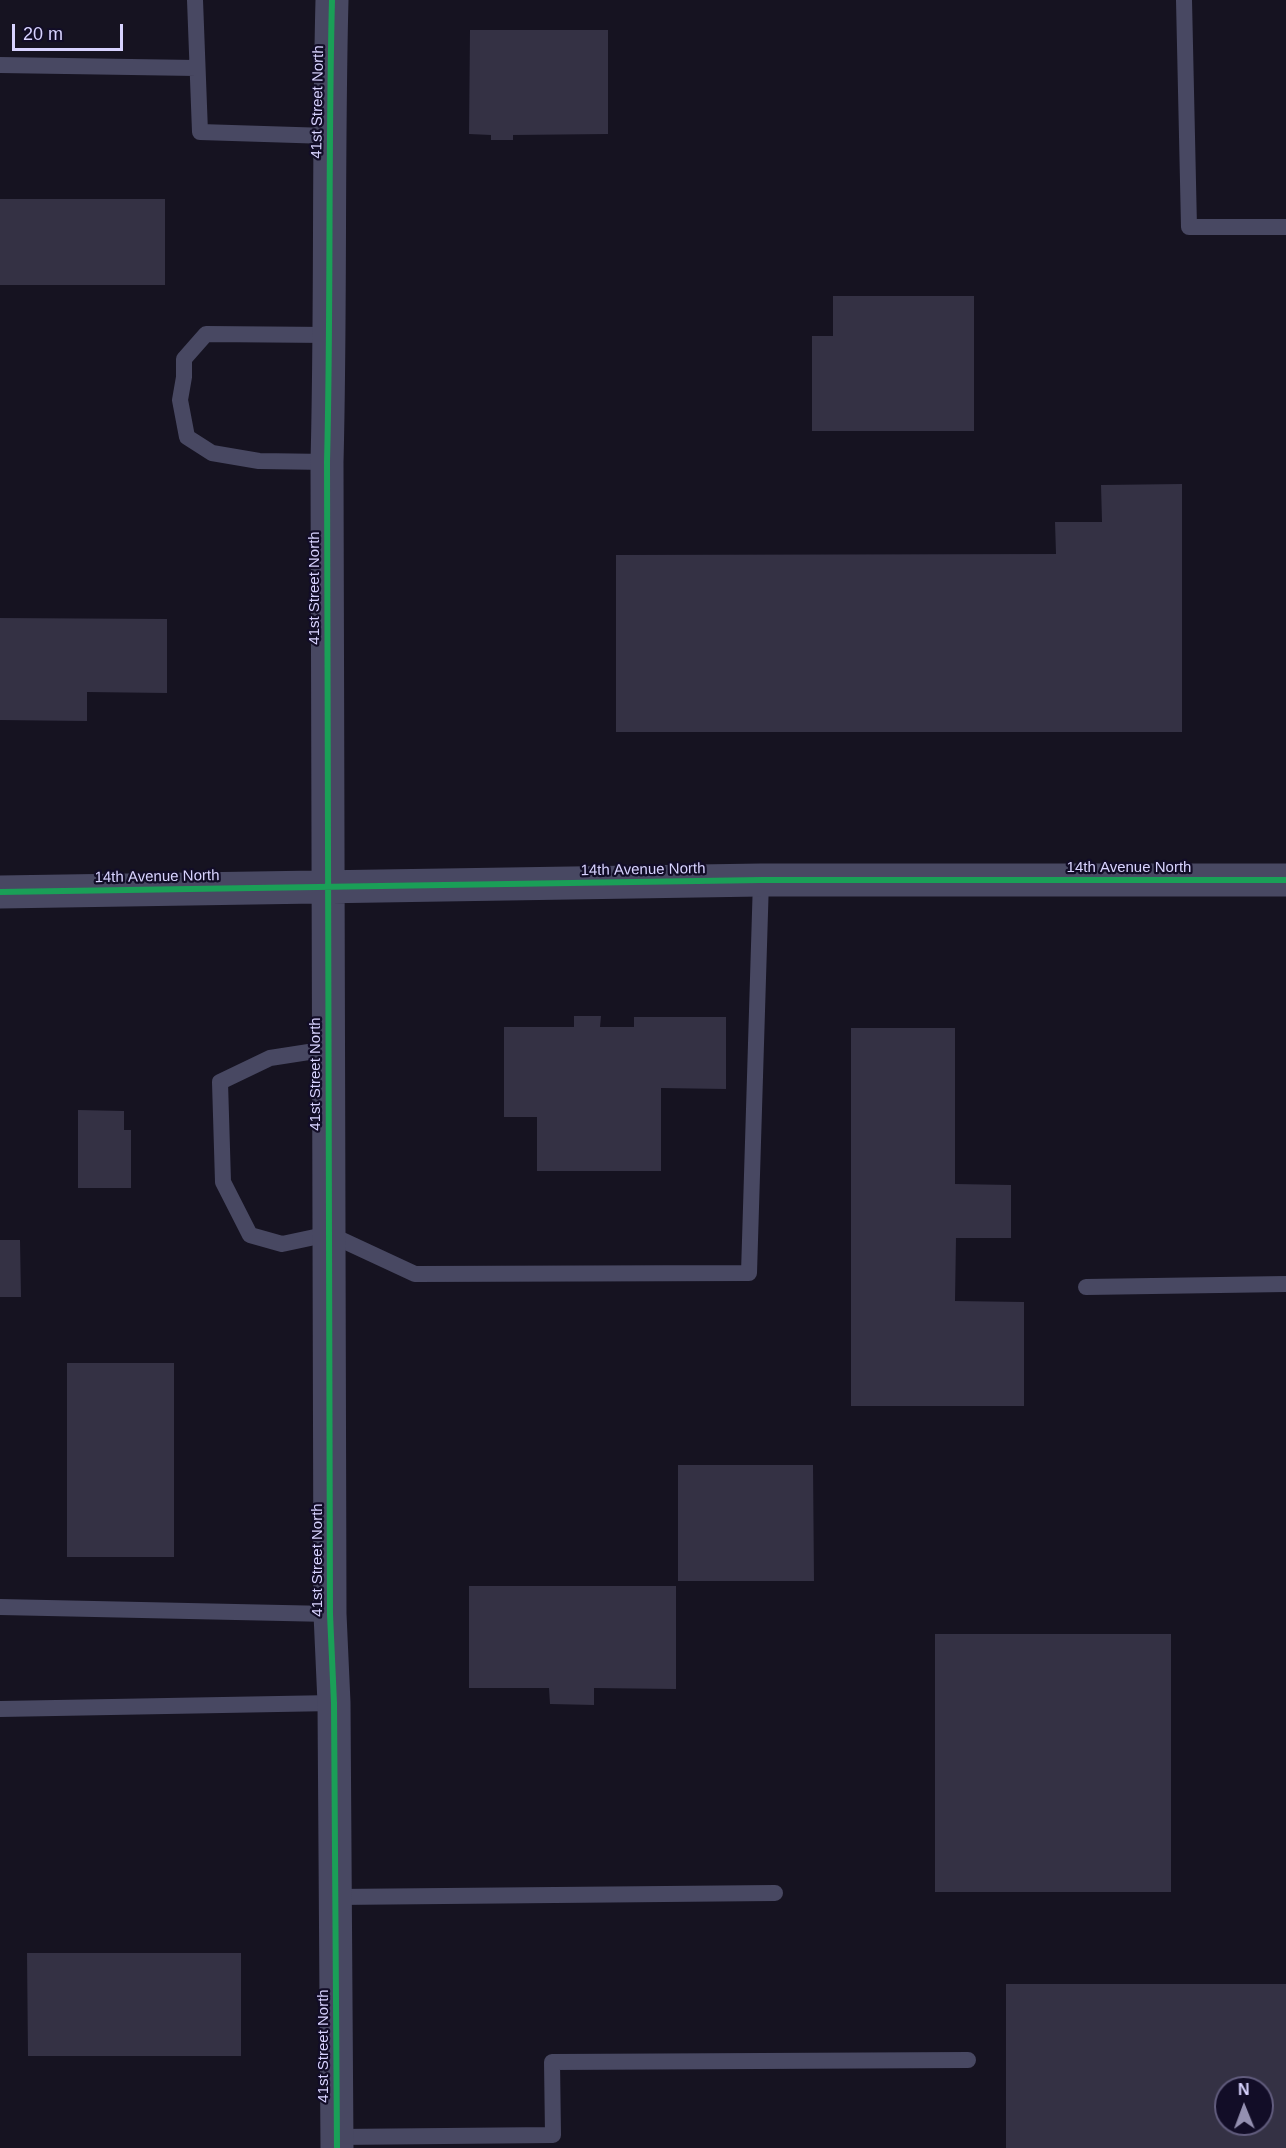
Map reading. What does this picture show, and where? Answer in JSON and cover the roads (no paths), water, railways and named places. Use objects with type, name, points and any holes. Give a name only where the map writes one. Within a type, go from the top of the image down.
[{"type":"street","name":"41st Street North","points":[[332,0],[328,136],[330,335],[327,462],[328,1049],[330,1614],[334,1703],[337,2143]]},
{"type":"street","name":"14th Avenue North","points":[[0,892],[761,880],[1286,880]]},
{"type":"lane","points":[[195,0],[200,132],[328,136]]},
{"type":"lane","points":[[1184,0],[1189,227],[1286,227]]},
{"type":"lane","points":[[0,65],[196,68]]},
{"type":"lane","points":[[327,462],[259,461],[213,453],[187,437],[180,400],[184,359],[206,334],[330,335]]},
{"type":"lane","points":[[328,1049],[270,1058],[220,1082],[223,1182],[250,1235],[282,1244],[329,1233],[415,1274],[749,1273],[761,880]]},
{"type":"lane","points":[[1086,1287],[1286,1284]]},
{"type":"lane","points":[[0,1607],[330,1614]]},
{"type":"lane","points":[[0,1709],[334,1703]]},
{"type":"lane","points":[[335,1897],[775,1893]]},
{"type":"lane","points":[[337,2143],[554,2141],[552,2062],[968,2060]]}]
